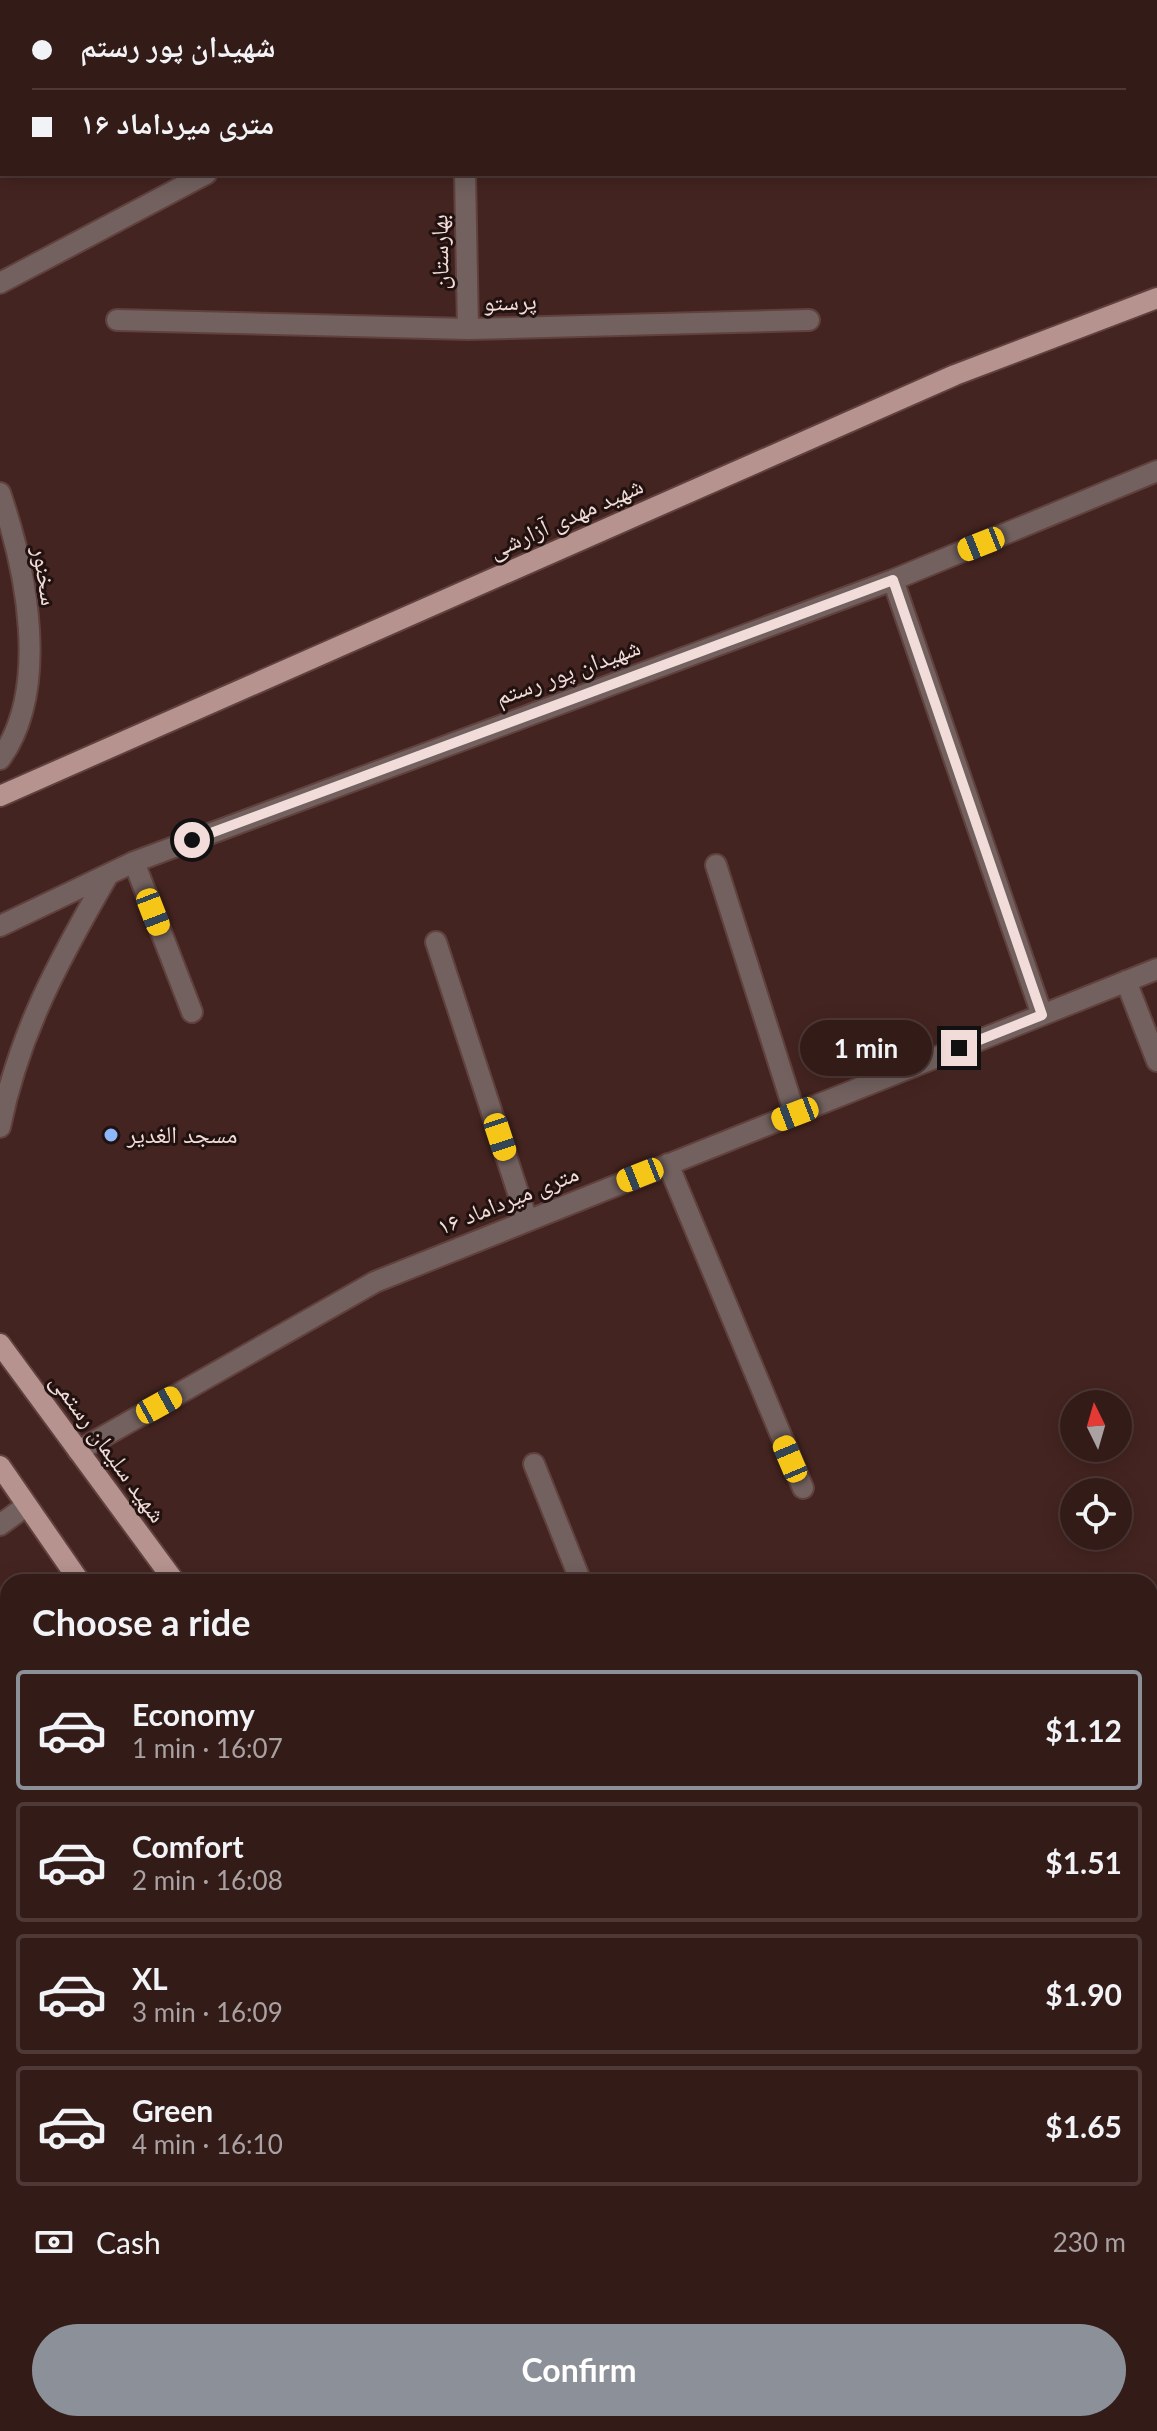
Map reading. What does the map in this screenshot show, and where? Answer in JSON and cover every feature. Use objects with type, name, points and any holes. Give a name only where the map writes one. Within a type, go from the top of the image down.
[{"type":"main road","name":"شهید مهدی آزارشی","points":[[0,796],[955,375],[1157,298]]},
{"type":"main road","name":"شهید سلیمان رستمی","points":[[0,1344],[169,1574]]},
{"type":"main road","points":[[0,1466],[74,1574]]},
{"type":"street","points":[[0,283],[202,176]]},
{"type":"street","name":"بهارستان","points":[[465,176],[468,329]]},
{"type":"street","name":"پرستو","points":[[117,320],[468,329],[809,320]]},
{"type":"street","name":"شهیدان پور رستم","points":[[0,926],[134,862],[893,580],[1157,471]]},
{"type":"street","name":"سخنور","points":[[0,493],[24,581],[30,687],[0,759]]},
{"type":"street","points":[[893,580],[1042,1015]]},
{"type":"street","points":[[134,862],[192,1012]]},
{"type":"street","points":[[716,865],[795,1114]]},
{"type":"street","points":[[0,1127],[8,1086],[50,976],[108,875]]},
{"type":"street","points":[[436,942],[527,1220]]},
{"type":"street","name":"۱۶ متری میرداماد","points":[[78,1451],[375,1282],[1157,969]]},
{"type":"street","points":[[1126,981],[1157,1061]]},
{"type":"street","points":[[668,1164],[803,1488]]},
{"type":"street","points":[[534,1464],[578,1574]]},
{"type":"street","points":[[0,1525],[26,1506]]},
{"type":"place","name":"مسجد الغدیر","points":[[111,1135]]},
{"type":"route","points":[[192,840],[893,580],[1042,1015],[959,1048]]}]
